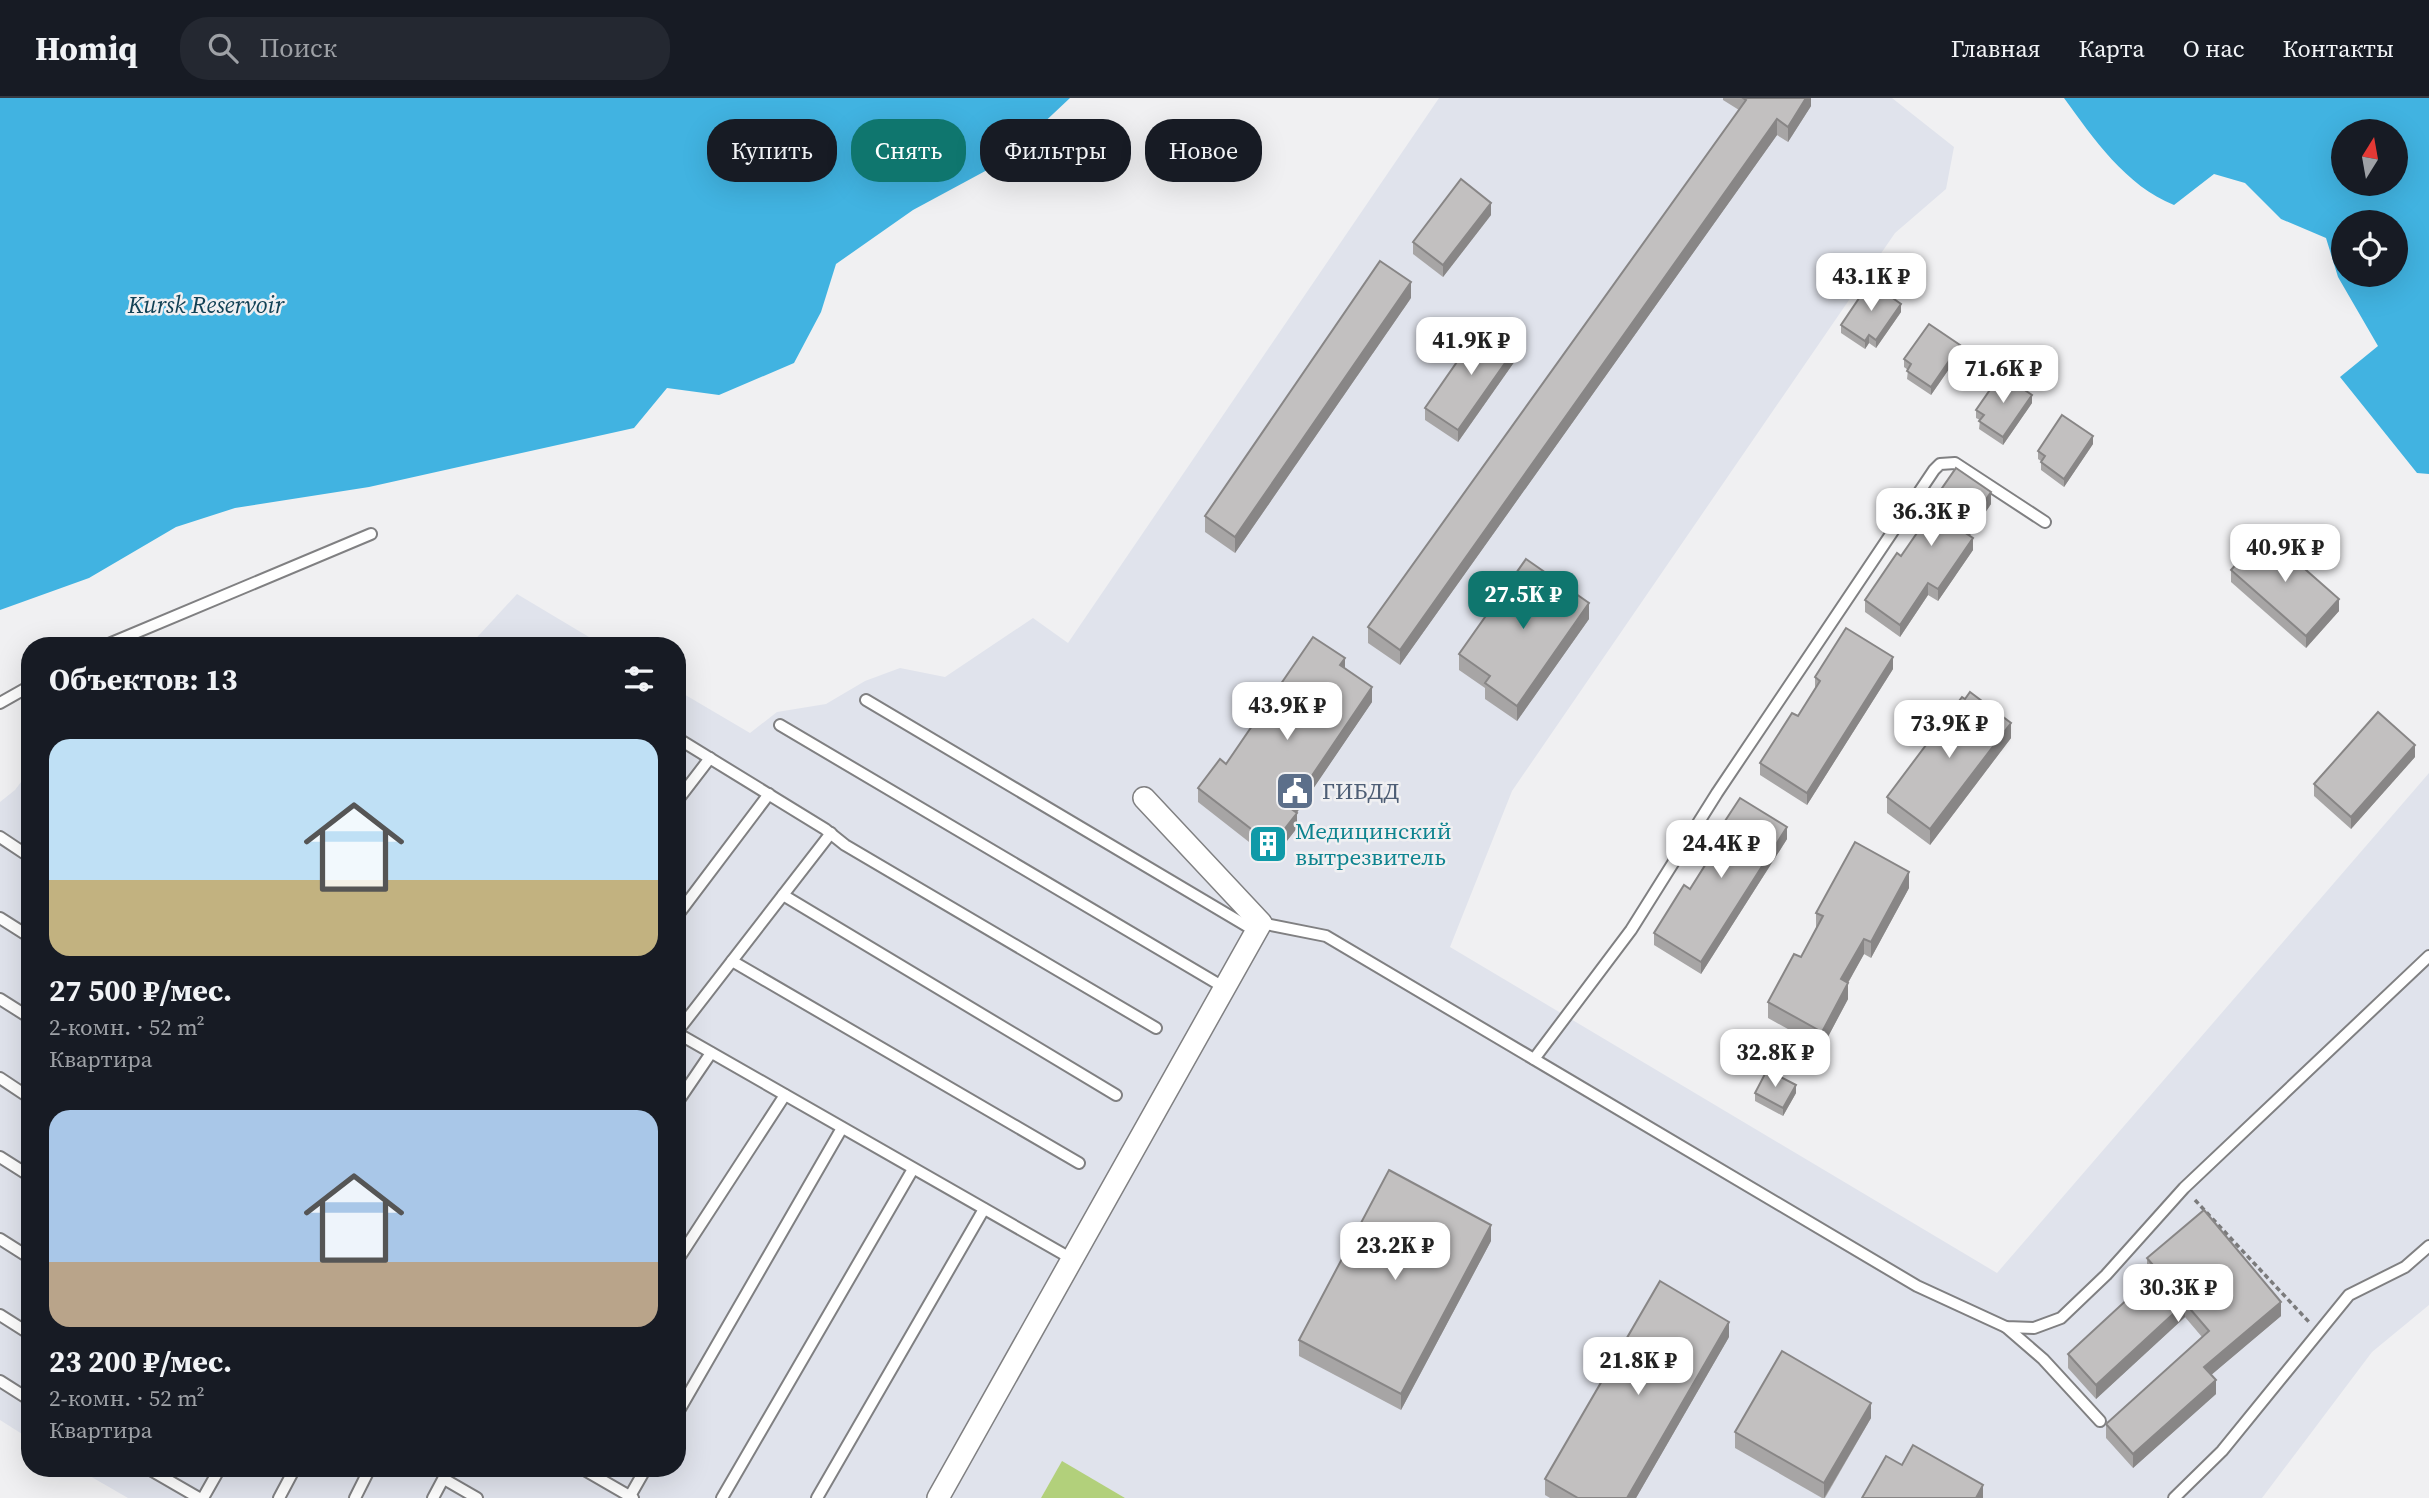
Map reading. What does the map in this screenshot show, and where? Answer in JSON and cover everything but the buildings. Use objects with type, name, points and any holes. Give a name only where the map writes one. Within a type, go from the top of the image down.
[{"type":"street","points":[[938,1498],[1259,928],[1144,798]]},
{"type":"lane","points":[[1534,1059],[1631,930],[1717,793],[1934,470],[1940,464],[1955,463],[2045,522]]},
{"type":"lane","points":[[125,637],[371,534]]},
{"type":"lane","points":[[0,703],[21,691]]},
{"type":"lane","points":[[866,700],[1259,928],[1326,936],[1917,1286],[2006,1327],[2043,1359],[2100,1420]]},
{"type":"lane","points":[[780,725],[1225,988]]},
{"type":"lane","points":[[686,743],[1156,1028]]},
{"type":"lane","points":[[686,789],[710,758]]},
{"type":"lane","points":[[686,904],[769,794]]},
{"type":"lane","points":[[686,1021],[831,833]]},
{"type":"lane","points":[[0,837],[21,851]]},
{"type":"lane","points":[[783,895],[1116,1095]]},
{"type":"lane","points":[[0,918],[21,931]]},
{"type":"lane","points":[[2006,1327],[2034,1328],[2061,1318],[2106,1275],[2184,1188],[2429,956]]},
{"type":"lane","points":[[732,961],[1079,1163]]},
{"type":"lane","points":[[0,999],[21,1012]]},
{"type":"lane","points":[[686,1038],[1072,1259]]},
{"type":"lane","points":[[686,1090],[711,1052]]},
{"type":"lane","points":[[0,1078],[21,1092]]},
{"type":"lane","points":[[686,1247],[785,1095]]},
{"type":"lane","points":[[686,1398],[842,1128]]},
{"type":"lane","points":[[0,1157],[21,1170]]},
{"type":"lane","points":[[722,1498],[914,1169]]},
{"type":"lane","points":[[817,1498],[984,1209]]},
{"type":"lane","points":[[0,1239],[21,1252]]},
{"type":"lane","points":[[2174,1498],[2222,1451],[2349,1295],[2405,1267],[2429,1246]]},
{"type":"lane","points":[[0,1315],[21,1328]]},
{"type":"lane","points":[[0,1381],[21,1394]]},
{"type":"lane","points":[[162,1477],[201,1498],[214,1477]]},
{"type":"lane","points":[[279,1498],[290,1477]]},
{"type":"lane","points":[[355,1498],[366,1477]]},
{"type":"lane","points":[[433,1498],[444,1477]]},
{"type":"lane","points":[[451,1477],[477,1498]]},
{"type":"lane","points":[[597,1477],[631,1497],[641,1477]]},
{"type":"path","points":[[2184,1188],[2318,1332]]},
{"type":"shaded area","points":[[1439,98],[1892,98],[1954,147],[1946,189],[1895,233],[1512,791],[1450,947],[1997,1273],[2429,773],[2429,1305],[2372,1352],[2262,1498],[1125,1498],[1062,1462],[1041,1498],[128,1498],[92,1477],[686,1477],[686,695],[750,733],[777,712],[826,704],[865,681],[900,668],[945,677],[1033,618],[1068,643]]},
{"type":"shaded area","points":[[517,594],[589,637],[477,637]]},
{"type":"shaded area","points":[[21,782],[21,1433],[0,1420],[0,802]]},
{"type":"green space","points":[[1062,1461],[1125,1498],[1041,1498]]},
{"type":"water","name":"Kursk Reservoir","points":[[0,98],[1070,98],[1048,119],[980,119],[980,174],[966,181],[966,119],[851,119],[851,182],[965,182],[913,210],[836,264],[821,312],[794,363],[719,395],[667,388],[634,428],[369,487],[235,508],[176,527],[89,578],[0,610]]},
{"type":"water","points":[[2064,98],[2429,98],[2429,474],[2417,473],[2340,377],[2378,346],[2344,287],[2408,287],[2408,210],[2331,210],[2331,254],[2326,238],[2281,219],[2245,183],[2214,174],[2174,205],[2141,186],[2099,144]]},
{"type":"place","name":"ГИБДД","points":[[1295,791]]},
{"type":"place","name":"Медицинский вытрезвитель","points":[[1268,844]]}]
